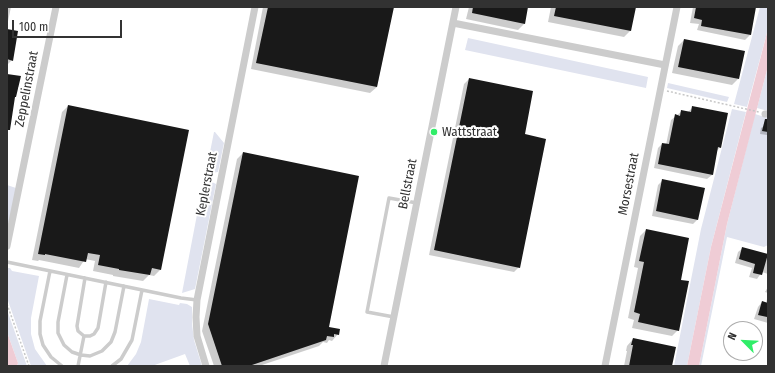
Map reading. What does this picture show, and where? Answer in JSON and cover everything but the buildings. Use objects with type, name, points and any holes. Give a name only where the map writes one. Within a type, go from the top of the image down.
[{"type":"street","name":"Zeppelinstraat","points":[[7,246],[56,7]]},
{"type":"street","name":"Keplerstraat","points":[[206,366],[197,336],[197,300],[255,7]]},
{"type":"street","name":"Bellstraat","points":[[384,366],[456,7]]},
{"type":"street","name":"Morsestraat","points":[[605,366],[677,7]]},
{"type":"street","points":[[453,23],[665,65]]},
{"type":"lane","points":[[394,317],[367,312],[389,198],[417,203]]},
{"type":"lane","points":[[7,262],[197,300]]},
{"type":"lane","points":[[50,271],[40,321],[40,334],[43,345],[51,357],[62,366]]},
{"type":"lane","points":[[67,274],[58,322],[58,334],[64,345],[72,352],[81,355],[90,356],[102,351],[111,342],[116,332],[124,286]]},
{"type":"lane","points":[[85,278],[77,326],[78,331],[84,336],[94,334],[98,328],[106,282]]},
{"type":"lane","points":[[112,366],[121,359],[132,340],[142,290]]},
{"type":"lane","points":[[78,366],[84,336]]},
{"type":"path","points":[[661,90],[764,113]]},
{"type":"path","points":[[7,304],[29,366]]},
{"type":"shaded area","points":[[760,7],[768,7],[768,29],[747,107],[734,104]]},
{"type":"shaded area","points":[[768,29],[768,66],[727,224],[699,366],[687,366],[711,247]]},
{"type":"shaded area","points":[[468,38],[648,77],[646,88],[465,50]]},
{"type":"shaded area","points":[[768,66],[768,111],[757,108]]},
{"type":"shaded area","points":[[668,83],[729,97],[727,102],[667,88]]},
{"type":"shaded area","points":[[732,109],[746,112],[711,247],[687,366],[674,366],[701,229]]},
{"type":"shaded area","points":[[755,114],[768,118],[768,245],[764,247],[727,237],[701,366],[699,366],[727,224]]},
{"type":"shaded area","points":[[214,132],[224,143],[218,172],[211,173],[206,172]]},
{"type":"shaded area","points":[[204,178],[216,184],[195,289],[182,293]]},
{"type":"shaded area","points":[[7,185],[16,188],[7,231]]},
{"type":"shaded area","points":[[7,268],[10,268],[12,271],[39,276],[31,318],[31,334],[35,349],[47,366],[31,366],[7,298]]},
{"type":"shaded area","points":[[149,299],[179,305],[180,303],[187,304],[192,307],[194,340],[202,366],[190,366],[185,354],[152,366],[127,366],[136,354],[141,342]]},
{"type":"shaded area","points":[[7,310],[27,366],[17,366],[18,363],[7,332]]},
{"type":"shaded area","points":[[7,332],[18,363],[17,366],[7,366]]},
{"type":"place","name":"Wattstraat","points":[[434,132]]}]
